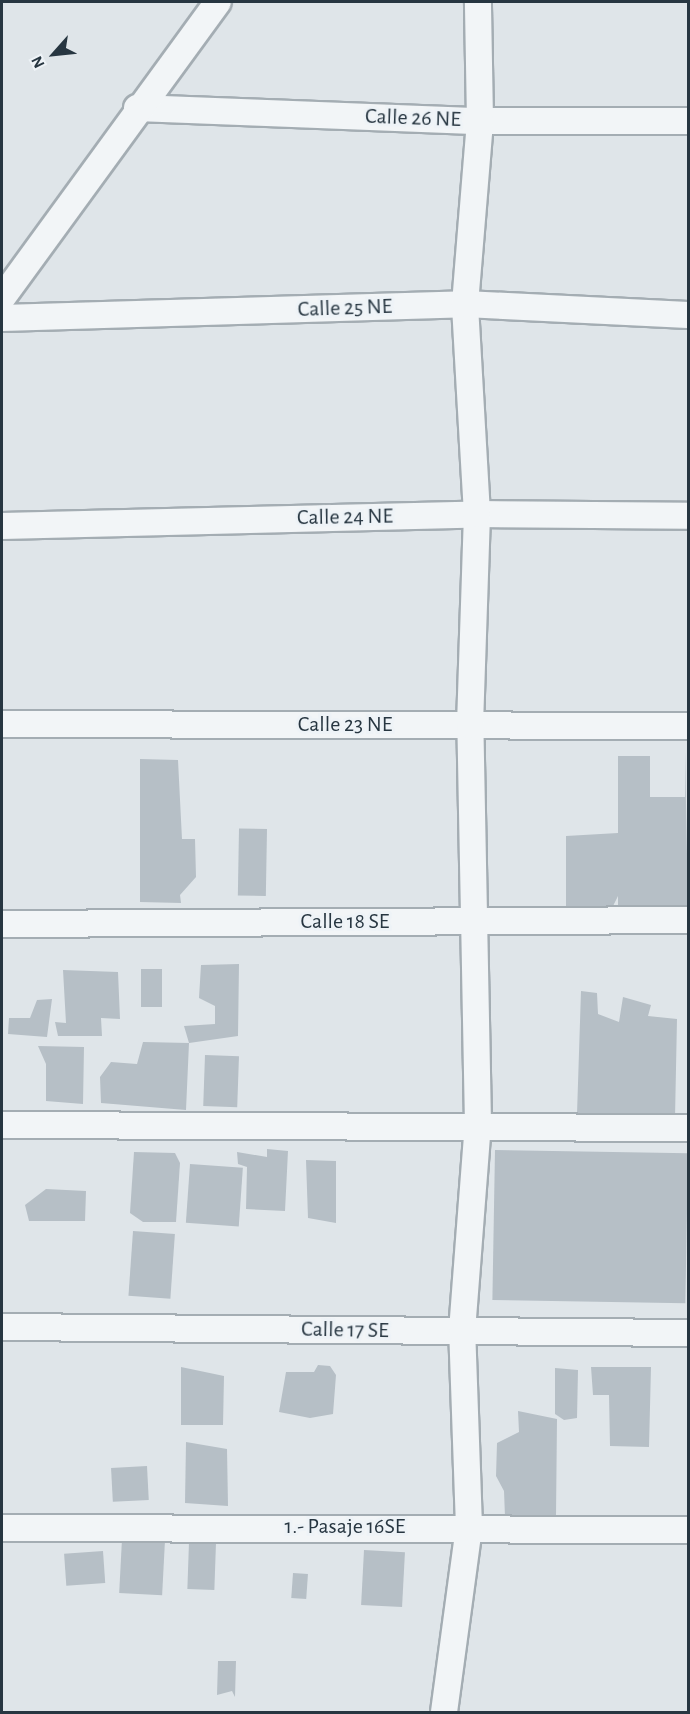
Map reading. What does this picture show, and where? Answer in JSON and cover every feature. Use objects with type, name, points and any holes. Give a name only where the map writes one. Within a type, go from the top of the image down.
[{"type":"street","points":[[2,298],[138,108],[218,2]]},
{"type":"street","points":[[444,1713],[469,1527],[462,1331],[478,1124],[478,921],[470,725],[477,514],[465,304],[480,121],[478,2]]},
{"type":"street","name":"Calle 26 NE","points":[[138,108],[480,121],[688,121]]},
{"type":"street","name":"Calle 25 NE","points":[[2,318],[465,304],[688,315]]},
{"type":"street","name":"Calle 24 NE","points":[[2,526],[477,514],[688,516]]},
{"type":"street","name":"Calle 23 NE","points":[[2,724],[688,726]]},
{"type":"street","name":"Calle 18 SE","points":[[2,924],[688,920]]},
{"type":"street","points":[[2,1125],[478,1124],[688,1128]]},
{"type":"street","name":"Calle 17 SE","points":[[2,1327],[688,1333]]},
{"type":"street","name":"1.- Pasaje 16SE","points":[[2,1528],[469,1527],[688,1530]]},
{"type":"building","points":[[685,751],[688,905],[618,905],[618,896],[611,910],[566,909],[566,836],[618,833],[618,756],[650,756],[650,797],[685,797]]},
{"type":"building","points":[[140,759],[178,760],[182,839],[195,839],[196,877],[180,895],[181,903],[140,902]]},
{"type":"building","points":[[239,829],[267,829],[266,896],[238,896]]},
{"type":"building","points":[[239,964],[238,1036],[189,1043],[184,1026],[215,1024],[215,1006],[199,998],[201,965]]},
{"type":"building","points":[[141,969],[162,969],[162,1007],[141,1007]]},
{"type":"building","points":[[63,970],[118,972],[120,1019],[101,1018],[102,1036],[58,1036],[55,1022],[66,1023]]},
{"type":"building","points":[[581,991],[597,993],[598,1014],[619,1022],[623,997],[651,1005],[648,1016],[677,1019],[675,1118],[584,1121],[577,1114]]},
{"type":"building","points":[[52,999],[47,1037],[8,1034],[9,1018],[30,1018],[37,1000]]},
{"type":"building","points":[[143,1042],[189,1043],[186,1110],[101,1103],[100,1077],[111,1062],[137,1064]]},
{"type":"building","points":[[38,1046],[84,1047],[83,1104],[46,1101],[46,1064]]},
{"type":"building","points":[[205,1055],[239,1056],[237,1107],[203,1106]]},
{"type":"building","points":[[267,1149],[288,1151],[285,1211],[246,1209],[247,1167],[238,1164],[237,1152],[267,1157]]},
{"type":"building","points":[[495,1150],[688,1153],[685,1303],[492,1300]]},
{"type":"building","points":[[134,1152],[175,1153],[180,1163],[176,1222],[143,1222],[130,1213]]},
{"type":"building","points":[[306,1160],[336,1161],[336,1223],[308,1218]]},
{"type":"building","points":[[190,1164],[243,1168],[239,1227],[186,1223]]},
{"type":"building","points":[[46,1189],[86,1191],[85,1221],[29,1221],[25,1205]]},
{"type":"building","points":[[133,1231],[175,1234],[170,1299],[128,1296]]},
{"type":"building","points":[[318,1365],[330,1366],[336,1375],[333,1414],[310,1418],[279,1412],[286,1372],[314,1372]]},
{"type":"building","points":[[181,1367],[224,1376],[223,1425],[181,1425]]},
{"type":"building","points":[[591,1367],[651,1367],[649,1447],[610,1446],[609,1395],[593,1395]]},
{"type":"building","points":[[555,1368],[578,1370],[577,1418],[564,1420],[555,1414]]},
{"type":"building","points":[[518,1411],[557,1419],[556,1516],[505,1517],[504,1491],[496,1476],[497,1443],[519,1432]]},
{"type":"building","points":[[186,1442],[227,1449],[228,1506],[185,1503]]},
{"type":"building","points":[[147,1466],[149,1500],[113,1502],[111,1468]]},
{"type":"building","points":[[122,1539],[165,1541],[162,1595],[119,1593]]},
{"type":"building","points":[[189,1542],[216,1543],[214,1590],[187,1589]]},
{"type":"building","points":[[364,1550],[405,1552],[402,1607],[361,1605]]},
{"type":"building","points":[[103,1551],[105,1583],[66,1586],[64,1554]]},
{"type":"building","points":[[293,1573],[308,1574],[306,1599],[291,1598]]},
{"type":"building","points":[[218,1661],[236,1661],[235,1697],[232,1691],[217,1695]]}]
